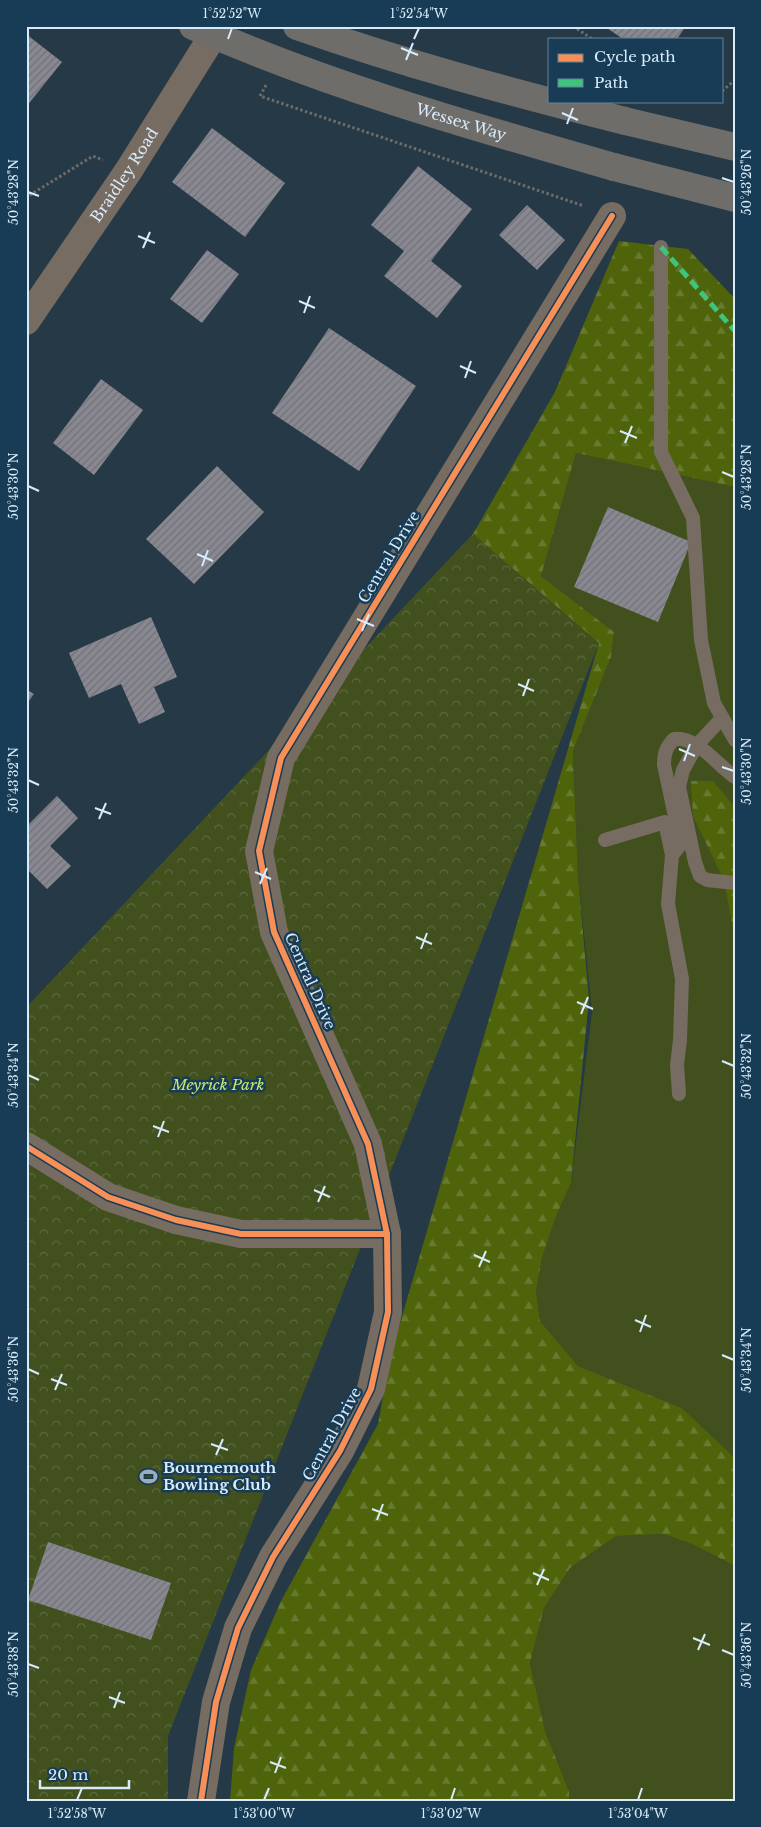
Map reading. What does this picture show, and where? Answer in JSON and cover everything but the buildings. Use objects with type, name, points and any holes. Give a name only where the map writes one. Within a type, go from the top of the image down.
[{"type":"highway","name":"Wessex Way","points":[[194,26],[250,51],[342,86],[614,167],[735,198]]},
{"type":"highway","points":[[297,26],[370,52],[486,86],[548,101]]},
{"type":"highway","points":[[551,102],[735,147]]},
{"type":"street","name":"Braidley Road","points":[[26,321],[129,170],[219,26]]},
{"type":"street","name":"Central Drive","points":[[201,1801],[216,1702],[238,1628],[273,1557],[340,1451],[371,1389],[388,1312],[386,1234],[368,1144],[274,932],[259,851],[281,758],[612,216]]},
{"type":"street","points":[[26,1146],[108,1197],[176,1220],[241,1234],[386,1234]]},
{"type":"lane","points":[[661,247],[661,452],[693,518],[701,640],[714,703],[735,740]]},
{"type":"lane","points":[[722,718],[697,745],[683,770],[679,787],[695,862],[700,876],[707,880],[735,883]]},
{"type":"lane","points":[[672,855],[681,844],[664,754],[674,738],[682,738],[697,745],[735,777]]},
{"type":"lane","points":[[605,840],[665,822],[672,855],[668,904],[682,979],[680,1040],[677,1065],[679,1094]]},
{"type":"path","points":[[573,26],[591,38]]},
{"type":"path","points":[[724,89],[735,80]]},
{"type":"path","points":[[260,96],[612,216]]},
{"type":"path","points":[[26,200],[30,194],[93,156],[129,170]]},
{"type":"green space","points":[[619,241],[688,249],[735,299],[735,487],[576,453],[541,576],[614,632],[611,657],[573,751],[578,876],[589,999],[571,1183],[555,1219],[542,1258],[536,1291],[540,1321],[578,1366],[682,1408],[735,1458],[735,1566],[694,1545],[664,1534],[616,1536],[570,1568],[544,1608],[530,1663],[545,1731],[569,1791],[569,1801],[230,1801],[234,1748],[251,1670],[281,1601],[378,1424],[391,1354],[599,643],[26,1008],[473,534],[555,392]]},
{"type":"green space","points":[[576,453],[735,487],[735,1458],[682,1408],[578,1366],[540,1321],[536,1291],[542,1258],[555,1219],[571,1183],[592,1012],[578,876],[573,751],[611,657],[614,632],[541,576]]},
{"type":"green space","name":"Meyrick Park","points":[[473,534],[599,643],[168,1736],[168,1801],[26,1801],[26,1008]]},
{"type":"green space","points":[[691,781],[713,781],[735,807],[735,939],[724,880],[693,816]]},
{"type":"green space","points":[[664,1534],[694,1545],[735,1566],[735,1801],[569,1801],[569,1791],[545,1731],[530,1663],[544,1608],[570,1568],[616,1536]]},
{"type":"marked path","points":[[661,247],[735,331]]},
{"type":"cycle path","points":[[201,1801],[216,1702],[238,1628],[273,1557],[340,1451],[371,1389],[388,1312],[387,1234],[368,1144],[274,932],[259,851],[281,758],[612,216]]},
{"type":"cycle path","points":[[26,1146],[108,1197],[176,1220],[241,1234],[387,1234]]},
{"type":"place","name":"Bournemouth Bowling Club","points":[[149,1477]]}]
